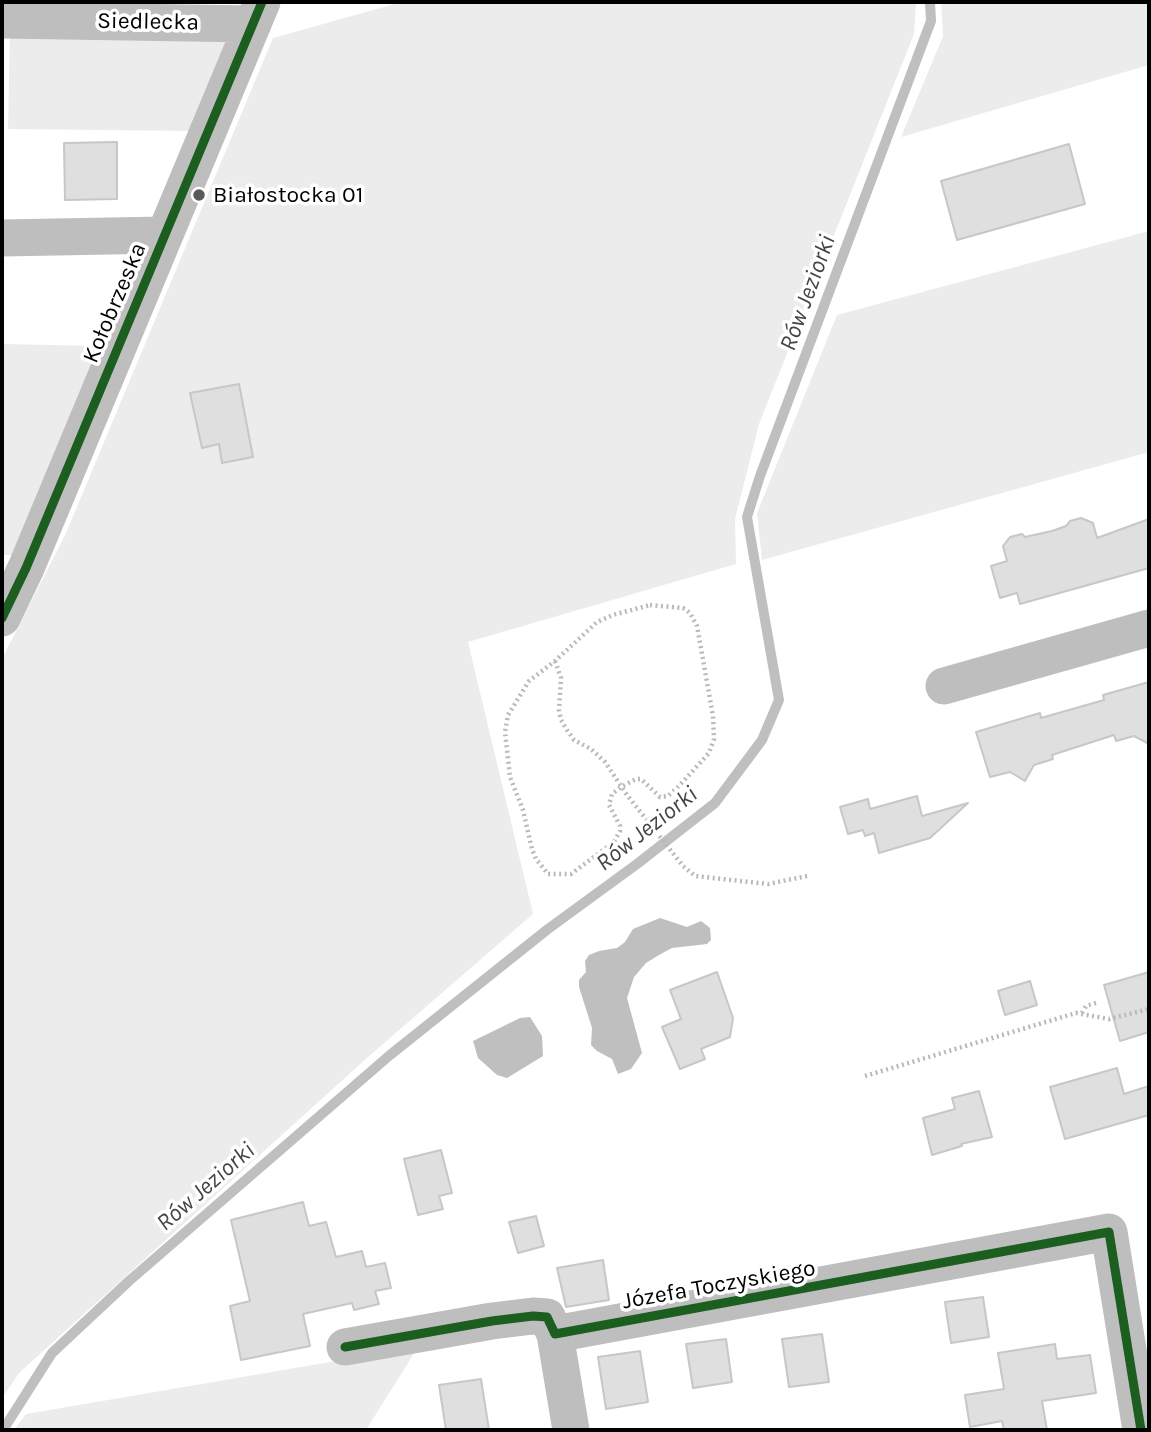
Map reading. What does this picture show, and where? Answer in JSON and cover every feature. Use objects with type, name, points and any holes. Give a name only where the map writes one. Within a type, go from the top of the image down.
[{"type":"street","name":"Siedlecka","points":[[2,20],[257,13]]},
{"type":"street","name":"Kołobrzeska","points":[[2,618],[26,568],[257,13]]},
{"type":"street","points":[[2,238],[164,235]]},
{"type":"street","points":[[944,686],[1149,628]]},
{"type":"street","name":"Józefa Toczyskiego","points":[[555,1334],[1109,1232],[1141,1430]]},
{"type":"street","points":[[345,1347],[492,1321],[547,1317],[555,1334],[571,1430]]},
{"type":"path","points":[[650,605],[683,608],[690,613],[697,626],[713,716],[714,739],[709,752],[668,796],[660,797],[641,779],[621,787],[612,794],[610,805],[620,826],[614,842],[571,874],[548,874],[532,849],[523,810],[510,776],[505,732],[508,715],[529,681],[597,622],[650,605]]},
{"type":"path","points":[[555,661],[561,678],[561,720],[574,740],[598,755],[683,866],[695,876],[768,884],[807,876]]},
{"type":"path","points":[[1082,1013],[1086,1006],[1097,1003]]},
{"type":"path","points":[[865,1076],[1076,1013],[1109,1019],[1149,1009]]},
{"type":"shaded area","points":[[402,2],[916,2],[914,34],[759,424],[735,519],[736,564],[468,642],[533,914],[368,1057],[20,1372],[2,1398],[2,659],[66,533],[273,38]]},
{"type":"shaded area","points":[[941,2],[1149,2],[1149,65],[901,137],[943,36]]},
{"type":"shaded area","points":[[10,30],[228,36],[189,131],[8,129]]},
{"type":"shaded area","points":[[1149,231],[1149,452],[762,560],[757,513],[837,315]]},
{"type":"shaded area","points":[[2,344],[99,346],[20,555],[2,555]]},
{"type":"shaded area","points":[[660,918],[687,927],[701,921],[710,928],[711,940],[707,944],[672,948],[646,963],[634,977],[627,998],[642,1053],[631,1069],[618,1074],[612,1059],[591,1045],[592,1028],[579,980],[586,972],[585,961],[589,955],[617,948],[625,942],[633,929]]},
{"type":"shaded area","points":[[530,1017],[542,1036],[543,1056],[507,1078],[497,1075],[478,1058],[473,1041],[520,1018]]},
{"type":"shaded area","points":[[418,1347],[366,1430],[14,1430],[26,1414]]},
{"type":"building","points":[[117,142],[117,199],[65,200],[64,143]]},
{"type":"building","points":[[1069,144],[1085,204],[957,240],[941,181]]},
{"type":"building","points":[[239,384],[253,457],[222,463],[219,444],[202,448],[190,393]]},
{"type":"building","points":[[1081,518],[1093,523],[1097,538],[1149,519],[1149,568],[1020,604],[1017,593],[1000,598],[991,566],[1007,561],[1003,546],[1010,537],[1022,534],[1025,537],[1052,531]]},
{"type":"building","points":[[1149,682],[1149,744],[1134,736],[1116,741],[1114,735],[1052,755],[1053,759],[1034,765],[1025,781],[1010,772],[990,777],[976,732],[1040,713],[1041,718],[1104,700],[1103,695]]},
{"type":"building","points":[[917,796],[922,816],[968,803],[930,838],[879,853],[874,833],[865,836],[863,830],[848,834],[840,807],[868,799],[870,809]]},
{"type":"building","points":[[717,972],[733,1018],[730,1037],[701,1049],[705,1059],[680,1069],[662,1027],[681,1019],[670,990]]},
{"type":"building","points":[[1149,972],[1149,1032],[1120,1041],[1104,985]]},
{"type":"building","points":[[1030,981],[1037,1005],[1005,1015],[998,991]]},
{"type":"building","points":[[1117,1068],[1124,1094],[1149,1086],[1149,1115],[1065,1139],[1050,1087]]},
{"type":"building","points":[[979,1091],[992,1137],[961,1144],[962,1146],[932,1155],[923,1118],[955,1109],[952,1098]]},
{"type":"building","points":[[441,1150],[452,1193],[439,1196],[443,1209],[418,1215],[404,1159]]},
{"type":"building","points":[[303,1202],[309,1226],[326,1222],[336,1257],[362,1251],[366,1267],[385,1263],[391,1288],[375,1291],[379,1304],[354,1310],[352,1303],[303,1314],[310,1346],[241,1360],[230,1306],[250,1301],[231,1220]]},
{"type":"building","points":[[536,1216],[544,1246],[518,1253],[509,1222]]},
{"type":"building","points":[[603,1260],[609,1300],[566,1307],[557,1268]]},
{"type":"building","points":[[983,1297],[989,1337],[951,1343],[945,1302]]},
{"type":"building","points":[[822,1334],[829,1382],[789,1387],[782,1339]]},
{"type":"building","points":[[726,1339],[732,1382],[693,1388],[686,1344]]},
{"type":"building","points":[[1055,1344],[1057,1359],[1090,1355],[1096,1393],[1042,1401],[1047,1430],[1004,1430],[1002,1421],[970,1427],[965,1395],[1004,1389],[998,1353]]},
{"type":"building","points":[[640,1351],[648,1402],[606,1409],[598,1357]]},
{"type":"building","points":[[481,1379],[489,1430],[446,1430],[439,1385]]},
{"type":"waterway","name":"Rów Jeziorki","points":[[3,1430],[52,1353],[129,1281],[390,1055],[548,929],[715,803],[762,740],[779,700],[747,517],[931,21],[930,2]]},
{"type":"cycle path","points":[[2,618],[26,568],[262,2]]},
{"type":"cycle path","points":[[345,1347],[533,1316],[547,1317],[555,1334],[1109,1232],[1141,1430]]},
{"type":"place","name":"Białostocka 01","points":[[199,195]]}]
